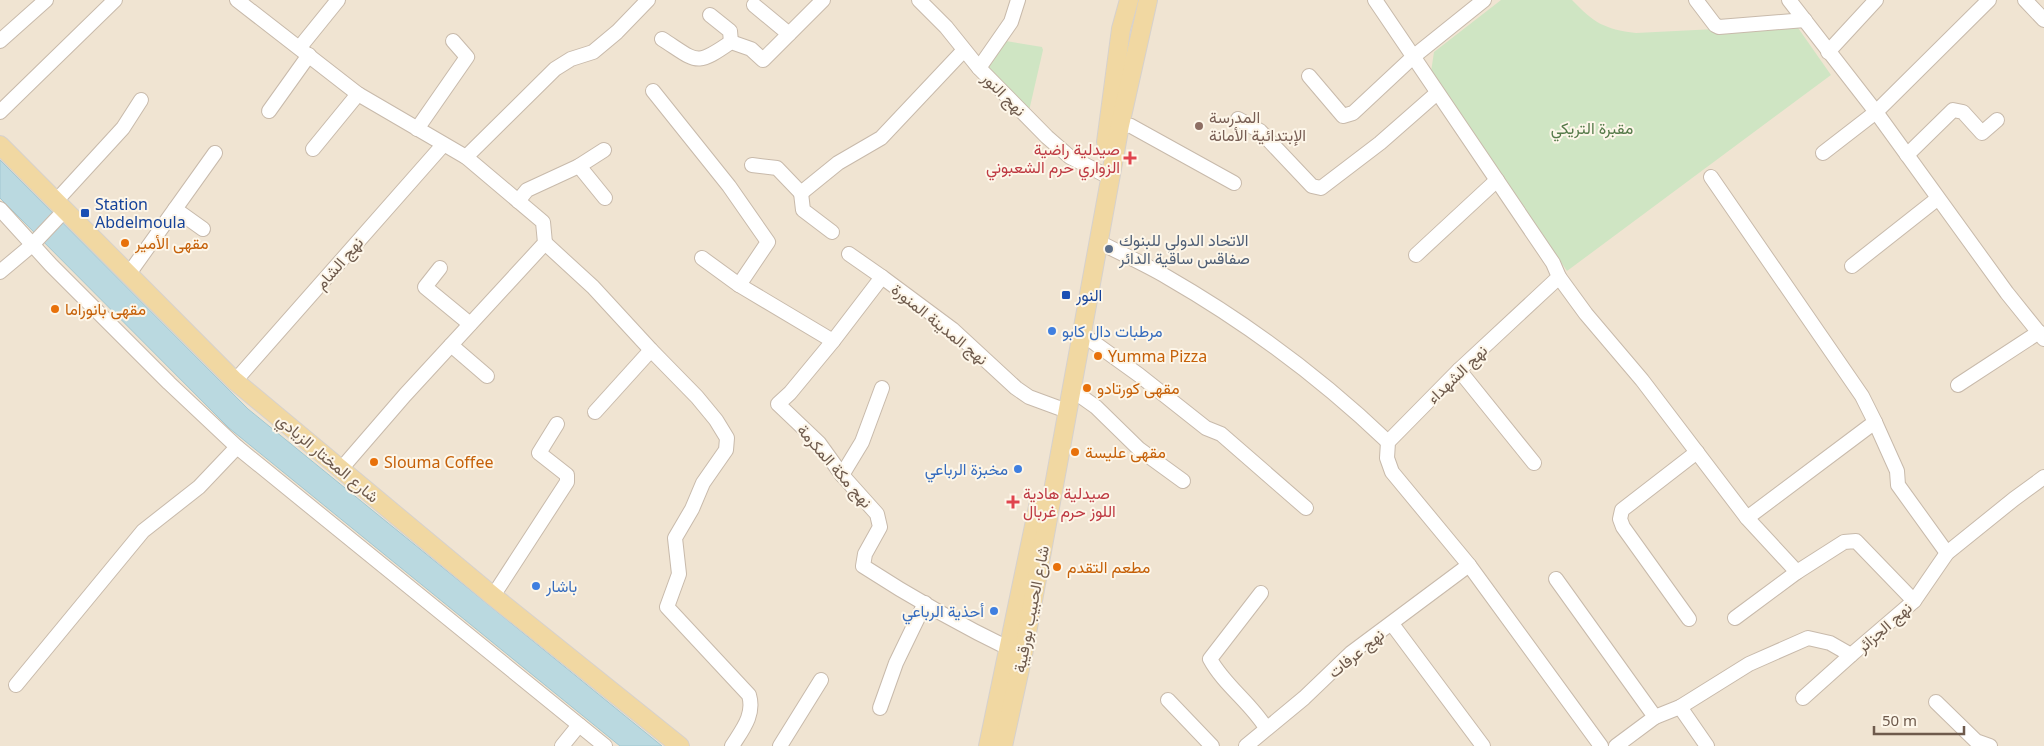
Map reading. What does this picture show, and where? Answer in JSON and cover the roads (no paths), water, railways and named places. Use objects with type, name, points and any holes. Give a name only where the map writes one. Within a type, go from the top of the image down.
[{"type":"main road","name":"شارع الحبيب بورقيبة","points":[[1063,410],[1072,390],[1099,242],[1121,29],[1129,0]]},
{"type":"main road","name":"شارع الحبيب بورقيبة","points":[[1003,746],[1016,652],[1106,175],[1120,125],[1148,0]]},
{"type":"main road","name":"شارع المختار الزيادي","points":[[0,144],[128,276],[235,381],[493,596],[680,746]]},
{"type":"main road","name":"شارع الحبيب بورقيبة","points":[[988,746],[1016,652]]},
{"type":"street","points":[[0,41],[46,0]]},
{"type":"street","points":[[0,112],[115,0]]},
{"type":"street","points":[[237,0],[358,94],[466,157],[543,222],[546,242],[593,287],[697,397],[716,420],[727,438],[726,450],[703,482],[692,508],[675,538],[679,574],[667,607],[749,695],[752,705],[748,720],[732,746]]},
{"type":"street","points":[[269,111],[304,51],[338,0]]},
{"type":"street","points":[[466,157],[555,69],[570,59],[593,52],[617,32],[648,0]]},
{"type":"street","points":[[731,42],[751,49],[764,60],[823,0]]},
{"type":"street","name":"نهج النور","points":[[919,0],[979,68],[1070,157],[1106,175]]},
{"type":"street","points":[[979,68],[1011,22],[1018,0]]},
{"type":"street","points":[[1375,0],[1553,263],[1559,277],[1747,518],[1797,572]]},
{"type":"street","points":[[1309,76],[1343,116],[1353,114],[1413,58],[1484,0]]},
{"type":"street","points":[[1696,0],[1715,25],[1719,27],[1805,20]]},
{"type":"street","points":[[1789,0],[1876,112],[1937,199],[2007,293],[2042,335],[1958,386]]},
{"type":"street","points":[[1828,52],[1876,0]]},
{"type":"street","points":[[1824,153],[1876,112],[1989,0]]},
{"type":"street","points":[[2025,0],[2044,20]]},
{"type":"street","points":[[754,5],[788,34]]},
{"type":"street","points":[[710,15],[730,32],[731,42]]},
{"type":"street","points":[[662,39],[693,59],[708,58],[731,42]]},
{"type":"street","points":[[417,129],[467,57],[453,41]]},
{"type":"street","points":[[801,193],[838,163],[881,138],[964,50]]},
{"type":"street","points":[[653,91],[729,186],[768,242],[739,285]]},
{"type":"street","points":[[1238,119],[1260,131],[1312,186],[1321,188],[1380,143],[1437,93]]},
{"type":"street","points":[[313,149],[358,94]]},
{"type":"street","points":[[0,272],[32,244],[123,128],[141,100]]},
{"type":"street","points":[[1907,155],[1953,110],[1963,112],[1982,133],[1997,120]]},
{"type":"street","points":[[1120,125],[1131,126],[1234,182]]},
{"type":"street","name":"نهج الشام","points":[[235,381],[443,145]]},
{"type":"street","points":[[518,201],[527,190],[579,166],[604,150]]},
{"type":"street","points":[[128,276],[215,153]]},
{"type":"street","points":[[579,166],[605,198]]},
{"type":"street","points":[[752,166],[777,168],[801,193],[803,210],[832,232]]},
{"type":"street","points":[[1711,177],[1862,396],[1897,471],[1898,484],[1947,553]]},
{"type":"street","points":[[1416,255],[1497,180]]},
{"type":"street","points":[[1852,266],[1937,199]]},
{"type":"street","points":[[0,209],[169,383],[237,447],[605,746]]},
{"type":"street","points":[[175,209],[203,229]]},
{"type":"street","points":[[341,469],[546,242]]},
{"type":"street","points":[[1099,242],[1166,276],[1227,313],[1353,408],[1388,442],[1387,458],[1392,472],[1469,565],[1601,746]]},
{"type":"street","points":[[850,254],[882,277]]},
{"type":"street","points":[[702,258],[739,285],[833,341]]},
{"type":"street","points":[[440,268],[425,287],[470,324]]},
{"type":"street","name":"نهج المدينة المنورة","points":[[833,341],[882,277],[952,329],[1016,388],[1029,397],[1063,410]]},
{"type":"street","name":"نهج الشهداء","points":[[1388,442],[1459,370],[1559,277]]},
{"type":"street","points":[[1082,334],[1139,375],[1206,428],[1221,434],[1306,508]]},
{"type":"street","name":"نهج مكة المكرمة","points":[[833,341],[790,393],[778,404],[819,443],[842,475],[877,514],[880,527],[865,554],[863,566],[981,636],[1016,652]]},
{"type":"street","points":[[451,345],[486,376]]},
{"type":"street","points":[[595,412],[651,350]]},
{"type":"street","points":[[1459,370],[1534,464]]},
{"type":"street","points":[[842,475],[862,442],[882,388]]},
{"type":"street","points":[[1072,390],[1096,408],[1139,449],[1183,481]]},
{"type":"street","points":[[1747,518],[1875,422]]},
{"type":"street","points":[[493,596],[567,482],[567,475],[539,453],[557,424]]},
{"type":"street","points":[[16,685],[143,531],[199,487],[237,447]]},
{"type":"street","points":[[1689,618],[1622,527],[1620,515],[1622,510],[1697,452]]},
{"type":"street","name":"نهج الجزائر","points":[[1616,746],[1655,717],[1680,707],[1749,664],[1808,638],[1830,642],[1852,655],[1914,601],[1947,553],[2044,477]]},
{"type":"street","points":[[1735,618],[1797,572],[1844,542],[1856,541],[1914,601]]},
{"type":"street","name":"نهج عرفات","points":[[1246,746],[1304,698],[1351,653],[1469,565]]},
{"type":"street","points":[[1556,579],[1655,717]]},
{"type":"street","points":[[1261,593],[1210,659],[1216,669],[1266,728]]},
{"type":"street","points":[[880,708],[896,663],[925,603]]},
{"type":"street","points":[[1392,624],[1483,746]]},
{"type":"street","points":[[1803,698],[1852,655]]},
{"type":"street","points":[[780,746],[821,680]]},
{"type":"street","points":[[1168,700],[1212,746]]},
{"type":"street","points":[[1936,702],[1976,741],[1990,746]]},
{"type":"street","points":[[1680,707],[1707,746]]},
{"type":"street","points":[[562,746],[579,725]]},
{"type":"water","points":[[0,160],[248,409],[662,746],[620,746],[229,428],[0,198]]},
{"type":"place","name":"المدرسة الإبتدائية الأمانة","points":[[1199,126]]},
{"type":"place","name":"صيدلية راضية الزواري حرم الشعبوني","points":[[1130,158]]},
{"type":"place","name":"Station Abdelmoula","points":[[85,213]]},
{"type":"place","name":"مقهى الأمير","points":[[125,243]]},
{"type":"place","name":"الاتحاد الدولي للبنوك صفاقس ساقية الدائر","points":[[1109,249]]},
{"type":"place","name":"النور","points":[[1066,295]]},
{"type":"place","name":"مقهى بانوراما","points":[[55,309]]},
{"type":"place","name":"مرطبات دال كابو","points":[[1052,331]]},
{"type":"place","name":"Yumma Pizza","points":[[1098,356]]},
{"type":"place","name":"مقهى كورتادو","points":[[1087,388]]},
{"type":"place","name":"مقهى عليسة","points":[[1075,452]]},
{"type":"place","name":"Slouma Coffee","points":[[374,462]]},
{"type":"place","name":"مخبزة الرباعي","points":[[1018,469]]},
{"type":"place","name":"صيدلية هادية اللوز حرم غربال","points":[[1013,502]]},
{"type":"place","name":"مطعم التقدم","points":[[1057,567]]},
{"type":"place","name":"باشار","points":[[536,586]]},
{"type":"place","name":"أحذية الرباعي","points":[[994,611]]},
{"type":"park label","name":"مقبرة التريكي","points":[[1592,128]]}]
